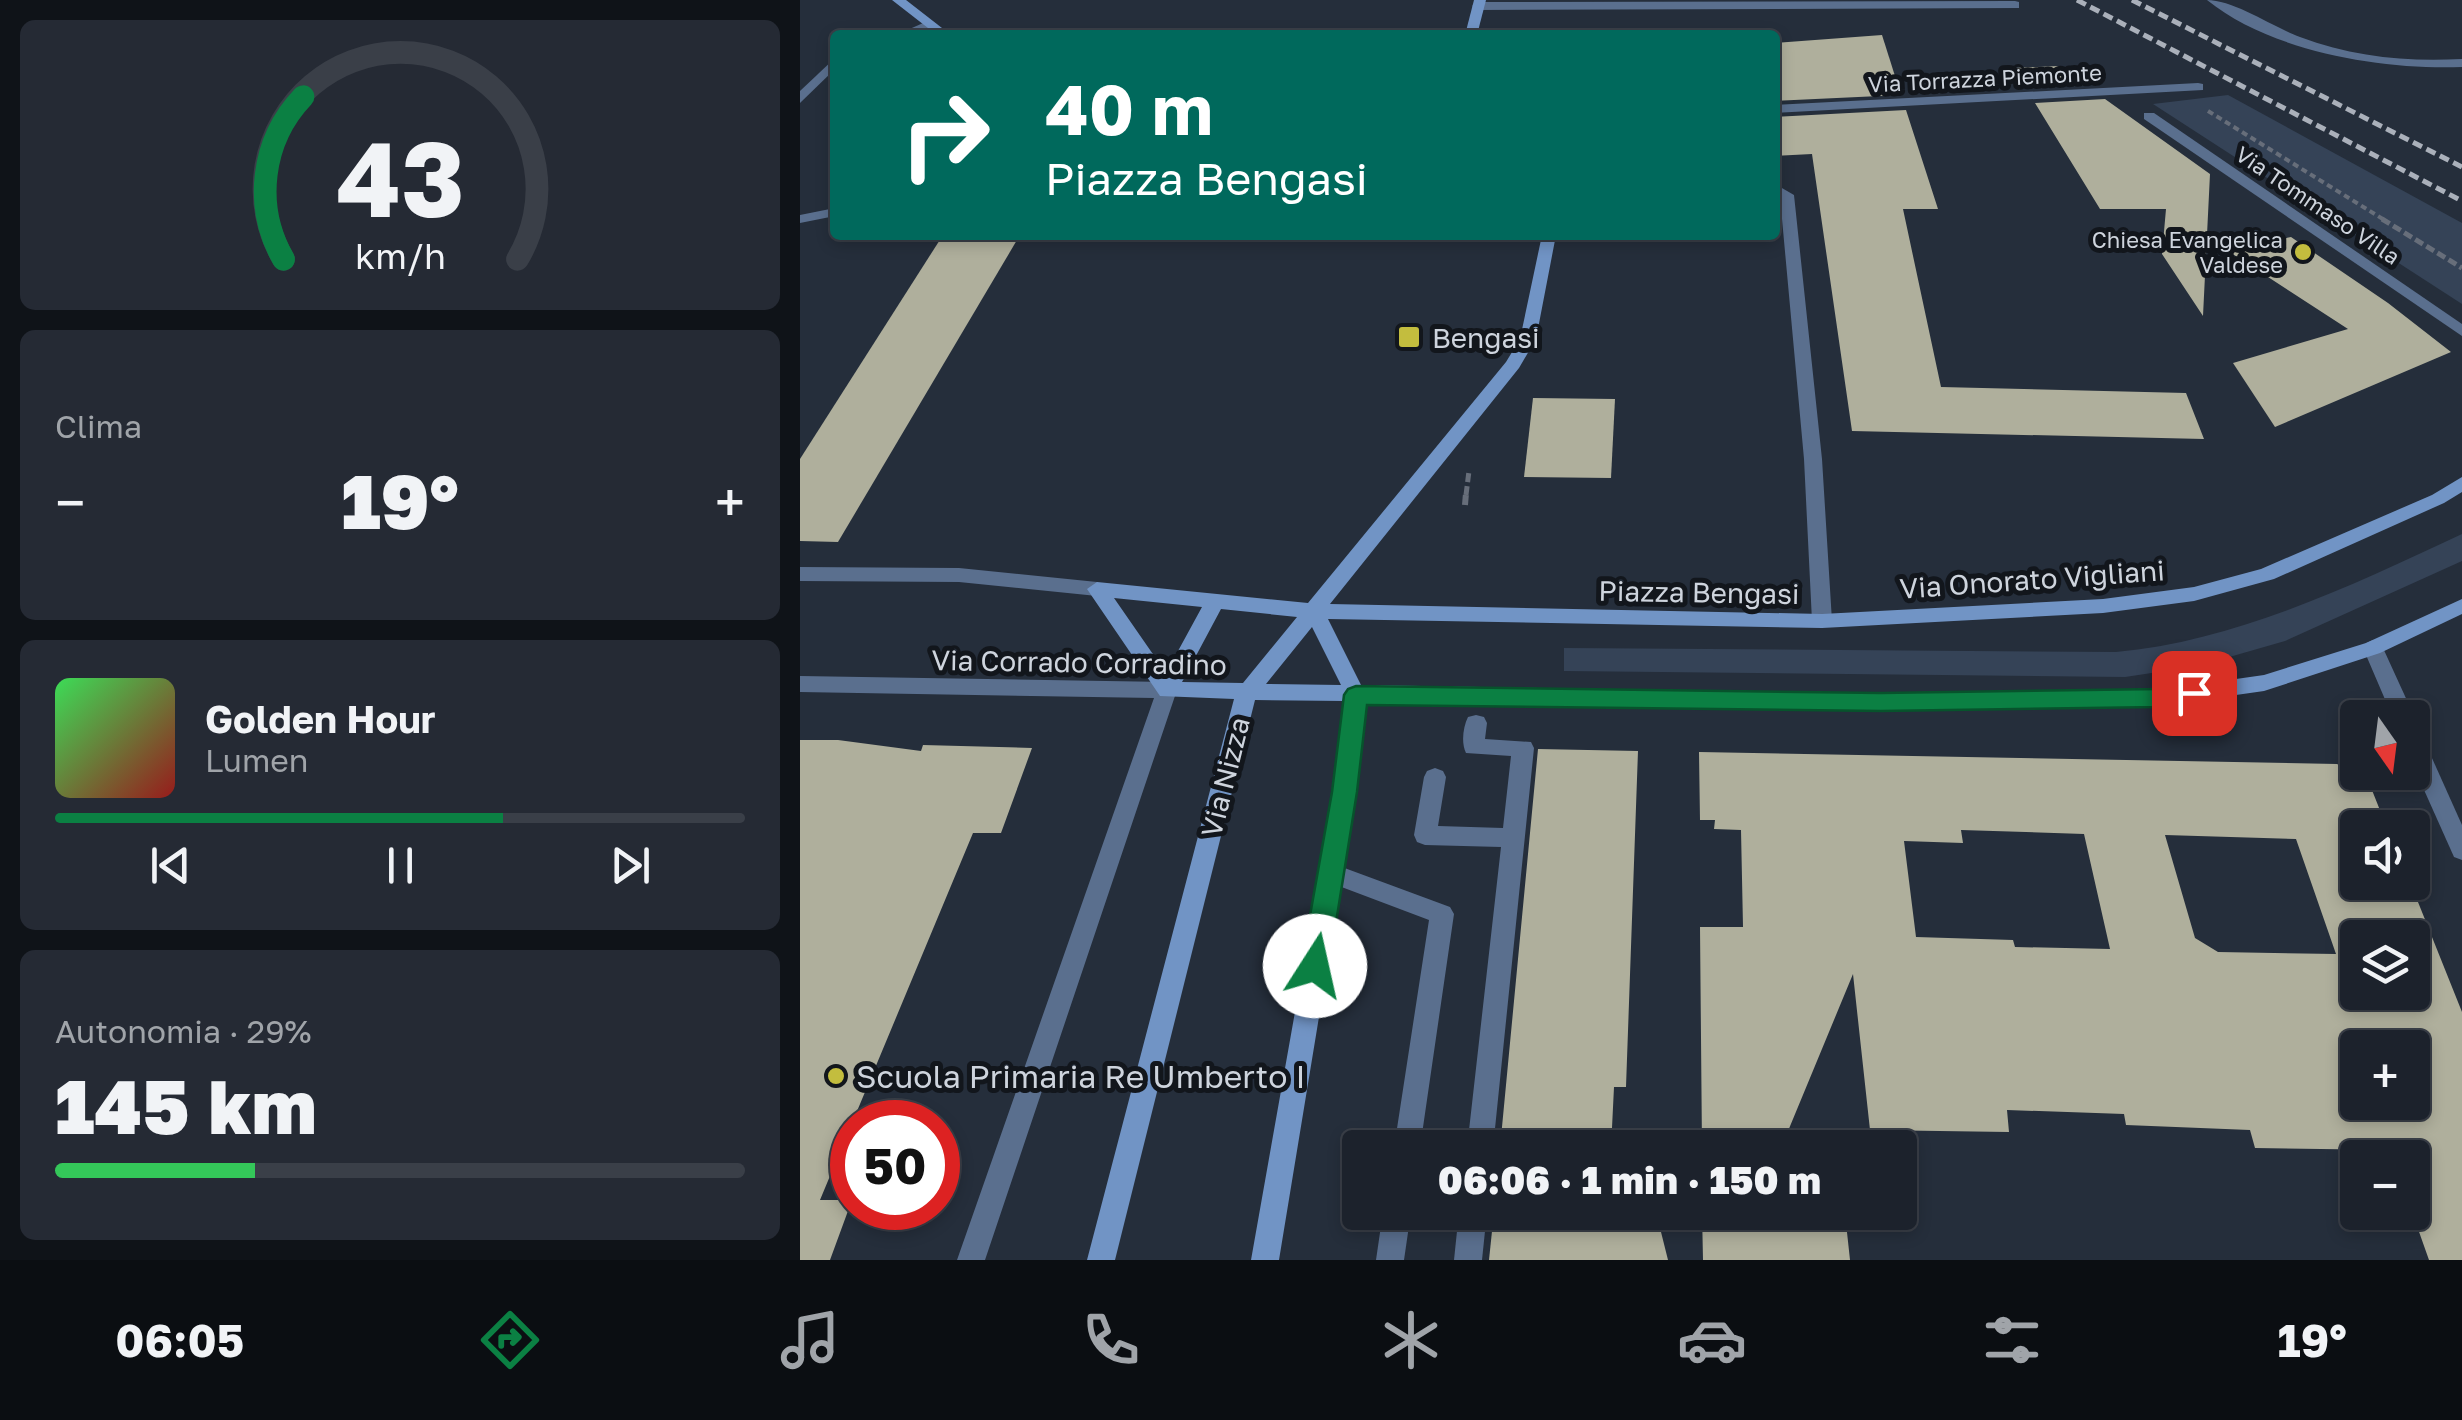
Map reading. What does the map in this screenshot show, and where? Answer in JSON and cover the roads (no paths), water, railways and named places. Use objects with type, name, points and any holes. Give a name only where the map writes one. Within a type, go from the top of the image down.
[{"type":"main road","points":[[898,0],[938,30]]},
{"type":"main road","points":[[1476,30],[1479,3]]},
{"type":"main road","points":[[1264,1260],[1331,873],[1356,695],[1314,611],[1513,364],[1528,339],[1548,240]]},
{"type":"main road","name":"Via Onorato Vigliani","points":[[1822,621],[2103,606],[2194,594],[2267,574],[2438,499],[2462,482]]},
{"type":"main road","points":[[1097,589],[1167,690],[1215,601]]},
{"type":"main road","name":"Piazza Bengasi","points":[[1097,589],[1314,611],[1822,621]]},
{"type":"main road","points":[[1356,695],[1881,702],[2159,698],[2264,683],[2373,648],[2462,606]]},
{"type":"main road","name":"Via Nizza","points":[[1101,1260],[1246,694],[1314,611]]},
{"type":"main road","name":"Via Corrado Corradino","points":[[1167,690],[1356,695]]},
{"type":"street","points":[[2213,0],[2293,39],[2378,61],[2462,63]]},
{"type":"street","points":[[1479,3],[2015,5]]},
{"type":"street","points":[[915,30],[930,24]]},
{"type":"street","points":[[800,99],[830,67]]},
{"type":"street","name":"Via Torrazza Piemonte","points":[[1780,109],[2198,87]]},
{"type":"street","name":"Via Tommaso Villa","points":[[2149,116],[2462,331]]},
{"type":"street","name":"Piazza Bengasi","points":[[1780,190],[1787,194],[1814,459],[1822,621]]},
{"type":"street","points":[[800,220],[830,213]]},
{"type":"street","points":[[800,574],[959,575],[1097,589]]},
{"type":"street","points":[[2373,648],[2396,700]]},
{"type":"street","name":"Via Corrado Corradino","points":[[800,684],[1167,690]]},
{"type":"street","points":[[971,1260],[1167,690]]},
{"type":"street","points":[[1476,724],[1474,748],[1523,748],[1482,1130]]},
{"type":"street","points":[[1435,777],[1425,835],[1513,838]]},
{"type":"street","points":[[2430,778],[2462,850]]},
{"type":"street","points":[[1331,873],[1442,914],[1410,1130]]},
{"type":"street","points":[[1390,1260],[1395,1230]]},
{"type":"street","points":[[1468,1260],[1472,1230]]},
{"type":"railway","points":[[2077,0],[2462,201]]},
{"type":"railway","points":[[2132,0],[2462,167]]},
{"type":"place","name":"Chiesa Evangelica Valdese","points":[[2303,252]]},
{"type":"place","name":"Bengasi","points":[[1409,337]]},
{"type":"place","name":"Scuola Primaria Re Umberto I","points":[[836,1076]]}]
